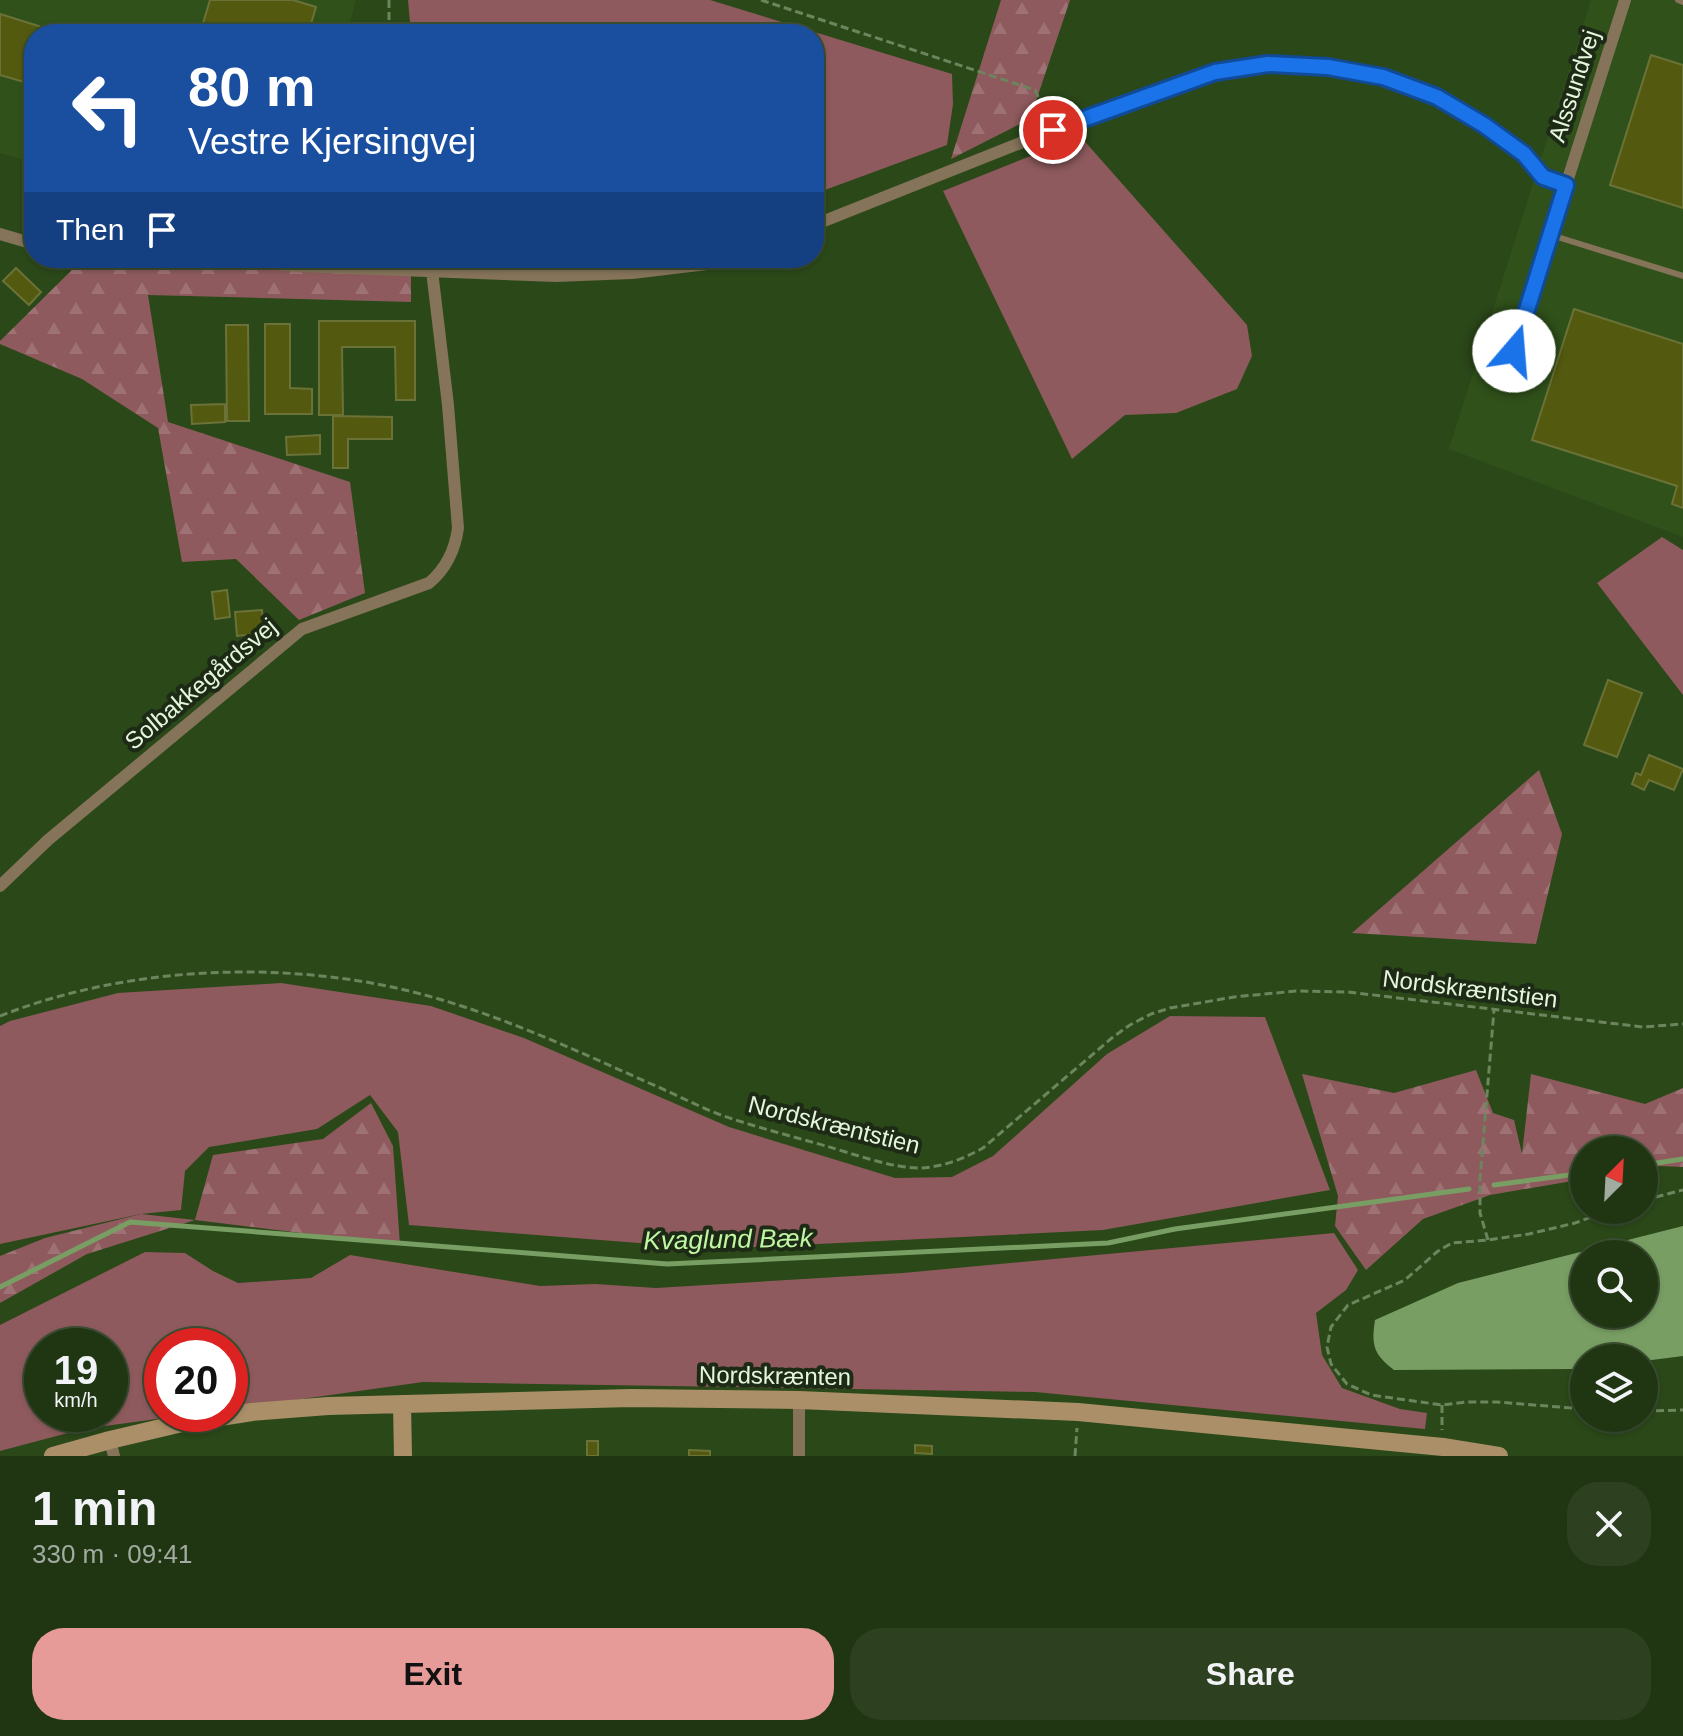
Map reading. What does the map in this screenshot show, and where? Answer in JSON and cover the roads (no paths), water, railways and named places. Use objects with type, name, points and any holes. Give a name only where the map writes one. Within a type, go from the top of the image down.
[{"type":"street","name":"Alssundvej","points":[[1566,185],[1625,0]]},
{"type":"street","points":[[824,221],[1053,130],[1215,72],[1268,64],[1328,67],[1383,77],[1437,97],[1524,154],[1543,177],[1566,185]]},
{"type":"street","points":[[0,234],[24,241]]},
{"type":"street","points":[[352,268],[556,276],[674,268]]},
{"type":"street","name":"Solbakkegårdsvej","points":[[0,886],[48,840],[302,629],[429,583],[440,574],[456,544],[458,528],[448,405],[432,271]]},
{"type":"street","name":"Nordskrænten","points":[[53,1456],[112,1448],[182,1423],[252,1412],[328,1406],[631,1398],[799,1400],[1078,1412],[1443,1447],[1499,1456]]},
{"type":"street","points":[[799,1400],[799,1456]]},
{"type":"street","points":[[402,1404],[403,1456]]},
{"type":"lane","points":[[1514,351],[1566,185]]},
{"type":"lane","points":[[1551,235],[1683,276]]},
{"type":"waterway","name":"Kvaglund Bæk","points":[[1658,1163],[1683,1159]]},
{"type":"waterway","name":"Kvaglund Bæk","points":[[1494,1185],[1570,1175]]},
{"type":"waterway","name":"Kvaglund Bæk","points":[[0,1287],[130,1222],[667,1264],[1108,1243],[1175,1229],[1469,1189]]}]
